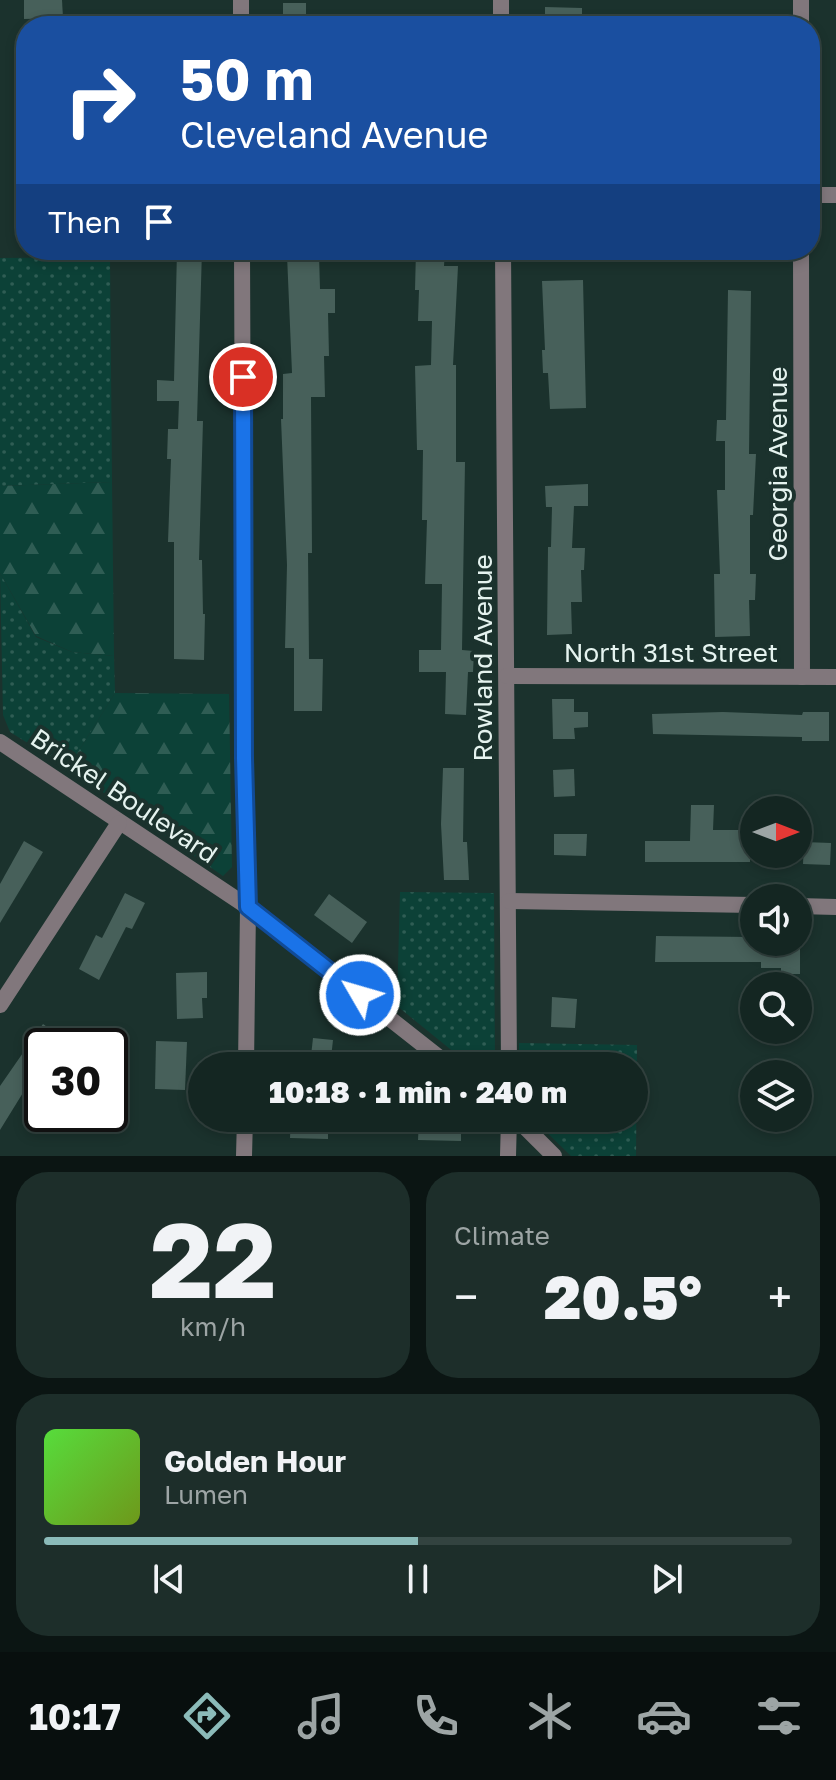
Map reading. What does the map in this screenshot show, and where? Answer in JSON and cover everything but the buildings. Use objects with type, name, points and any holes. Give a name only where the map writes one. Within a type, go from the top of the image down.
[{"type":"street","points":[[242,260],[244,758],[248,907],[246,1052]]},
{"type":"street","name":"Rowland Avenue","points":[[503,260],[509,1052]]},
{"type":"street","name":"Georgia Avenue","points":[[801,260],[802,677]]},
{"type":"street","name":"North 31st Street","points":[[507,676],[836,677]]},
{"type":"street","name":"Brickel Boulevard","points":[[0,742],[248,907],[432,1052]]},
{"type":"street","points":[[0,1005],[119,823]]},
{"type":"street","points":[[509,901],[740,905]]},
{"type":"street","points":[[812,906],[836,907]]},
{"type":"street","points":[[244,1156],[245,1132]]},
{"type":"street","points":[[508,1156],[509,1132]]},
{"type":"street","points":[[530,1132],[554,1156]]},
{"type":"green space","points":[[0,258],[110,260],[112,482],[0,486]]},
{"type":"green space","points":[[112,482],[114,656],[72,652],[36,636],[0,573],[0,486]]},
{"type":"green space","points":[[0,573],[36,637],[72,652],[114,656],[115,693],[68,768],[10,732],[3,715]]},
{"type":"green space","points":[[115,693],[229,694],[232,867],[223,876],[68,768]]},
{"type":"green space","points":[[400,892],[494,893],[495,1052],[454,1052],[397,1006]]},
{"type":"green space","points":[[519,1043],[637,1045],[637,1052],[519,1052]]},
{"type":"green space","points":[[546,1132],[636,1132],[636,1156],[571,1156]]},
{"type":"route","points":[[243,377],[244,758],[248,907],[360,995]]}]
